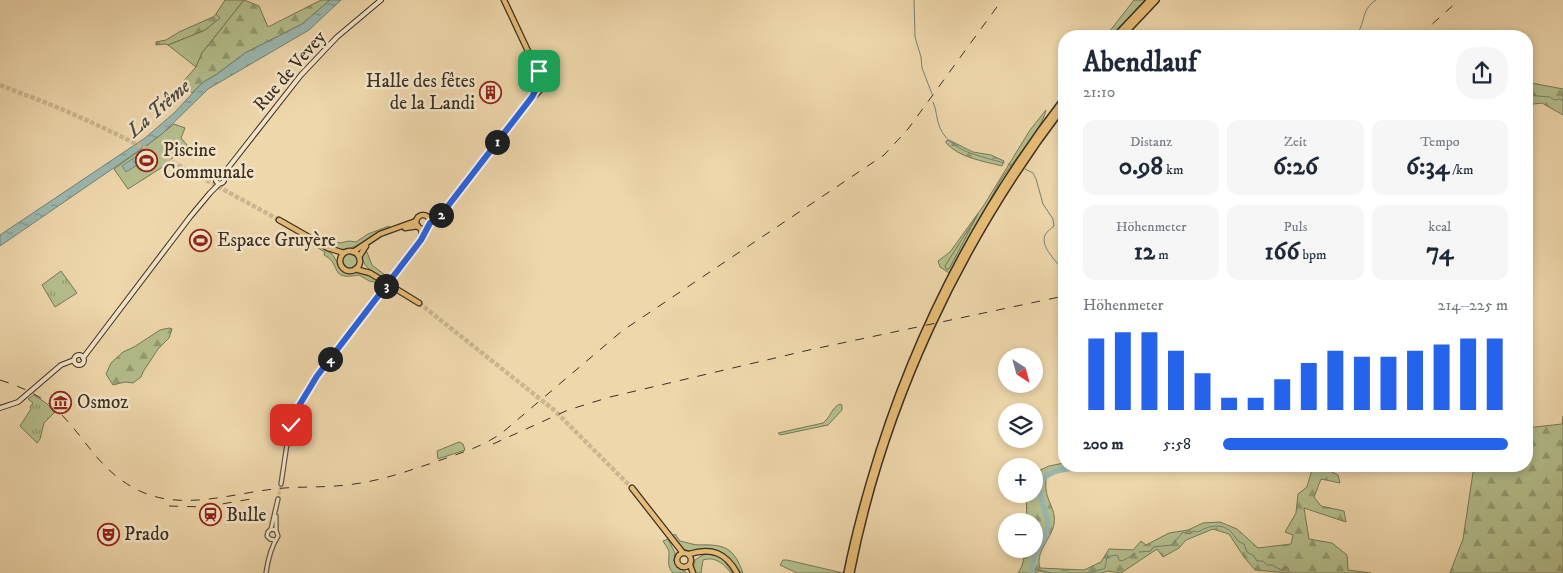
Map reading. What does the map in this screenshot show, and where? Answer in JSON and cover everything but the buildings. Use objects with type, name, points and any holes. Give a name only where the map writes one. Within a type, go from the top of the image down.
[{"type":"highway","points":[[1122,30],[1150,0]]},
{"type":"highway","points":[[1128,30],[1156,0]]},
{"type":"highway","points":[[846,573],[858,511],[878,447],[925,331],[969,242],[1016,165],[1058,107]]},
{"type":"highway","points":[[851,573],[869,497],[889,433],[909,378],[935,318],[989,216],[1029,154],[1058,114]]},
{"type":"main road","name":"Rue de Vevey","points":[[82,357],[218,182],[223,182],[222,176],[301,75],[337,37],[381,0]]},
{"type":"main road","points":[[328,248],[344,253],[353,252],[380,234],[418,225],[428,225],[443,212],[539,88],[546,86],[547,83],[541,78],[504,0]]},
{"type":"main road","points":[[539,88],[536,82],[541,78]]},
{"type":"main road","name":"Rue de Vevey","points":[[218,182],[216,176],[222,176]]},
{"type":"main road","points":[[418,225],[421,215],[428,217],[443,212]]},
{"type":"main road","points":[[428,217],[428,225]]},
{"type":"main road","points":[[280,220],[328,248],[340,259],[345,269],[355,269],[370,273],[419,303]]},
{"type":"main road","points":[[355,269],[364,248],[377,239],[395,231],[418,225]]},
{"type":"main road","points":[[353,252],[370,273]]},
{"type":"main road","points":[[340,259],[344,253]]},
{"type":"main road","points":[[0,408],[18,402],[61,364],[74,360],[76,356],[82,357],[83,363],[80,365],[75,364],[74,360]]},
{"type":"main road","points":[[632,488],[681,554],[691,557],[703,552],[712,552],[729,560],[736,573]]},
{"type":"main road","points":[[681,554],[677,559],[678,564],[689,573]]},
{"type":"main road","points":[[691,557],[690,565],[693,573]]},
{"type":"main road","points":[[685,568],[690,565]]},
{"type":"street","points":[[418,225],[422,238]]},
{"type":"street","points":[[281,484],[290,424],[288,419],[292,416],[317,376],[422,238],[427,231],[428,225]]},
{"type":"street","points":[[288,441],[298,422],[304,397]]},
{"type":"street","points":[[292,416],[298,418]]},
{"type":"street","points":[[290,424],[295,426]]},
{"type":"street","points":[[266,573],[272,540],[278,536],[274,529],[278,499]]},
{"type":"street","points":[[272,540],[267,533],[274,529]]},
{"type":"green space","points":[[225,0],[244,0],[202,53],[196,67],[168,45],[205,30],[219,18],[216,14]]},
{"type":"green space","points":[[244,0],[259,6],[268,27],[321,0],[330,0],[302,24],[245,53],[202,83],[192,93],[182,83],[196,67],[202,53]]},
{"type":"green space","points":[[1134,0],[1145,0],[1117,30],[1111,30]]},
{"type":"green space","points":[[216,14],[220,18],[205,30],[168,45],[156,45],[156,42],[166,40]]},
{"type":"green space","points":[[1533,83],[1563,89],[1563,115],[1542,103],[1533,104]]},
{"type":"green space","points":[[1046,110],[1032,138],[998,185],[949,273],[940,267],[938,261],[950,252],[984,205],[1030,130]]},
{"type":"green space","name":"Piscine Communale","points":[[174,124],[185,128],[181,138],[187,145],[161,168],[128,189],[114,169]]},
{"type":"green space","points":[[949,140],[973,152],[991,155],[1004,161],[1002,166],[958,152],[946,143]]},
{"type":"green space","points":[[978,214],[949,269],[946,269],[945,266]]},
{"type":"green space","points":[[389,226],[390,228],[351,248],[341,249],[329,246],[332,241],[340,243],[356,242],[368,234]]},
{"type":"green space","points":[[305,238],[332,254],[343,271],[366,274],[384,284],[382,287],[359,275],[343,276],[339,274],[330,259],[324,255],[325,252],[304,240]]},
{"type":"green space","points":[[364,251],[367,252],[372,265],[389,278],[387,280],[369,269],[363,261]]},
{"type":"green space","points":[[347,254],[353,254],[357,261],[353,268],[347,268],[343,264],[343,258]]},
{"type":"green space","points":[[61,271],[77,293],[55,307],[42,285]]},
{"type":"green space","points":[[172,329],[169,338],[158,349],[141,377],[133,383],[125,382],[113,385],[106,374],[111,363],[123,352],[160,330]]},
{"type":"green space","points":[[34,395],[55,412],[44,423],[40,439],[37,443],[20,426],[33,403],[28,399]]},
{"type":"green space","points":[[840,404],[842,405],[842,410],[828,425],[780,435],[778,433],[823,423]]},
{"type":"green space","points":[[1563,416],[1563,573],[1450,573],[1463,539],[1473,472],[1533,472],[1533,427],[1562,424]]},
{"type":"green space","points":[[459,442],[463,444],[465,450],[438,459],[437,451]]},
{"type":"green space","points":[[1058,464],[1058,472],[1052,473],[1046,479],[1046,493],[1054,513],[1054,524],[1043,547],[1043,513],[1027,513],[1026,503],[1043,503],[1043,469]]},
{"type":"green space","points":[[1311,472],[1332,472],[1338,475],[1340,483],[1321,479],[1314,497],[1321,506],[1344,511],[1346,522],[1304,508],[1309,539],[1332,543],[1347,555],[1348,570],[1371,573],[1288,573],[1255,570],[1229,534],[1213,529],[1186,540],[1179,548],[1163,557],[1157,549],[1121,573],[1107,571],[1103,573],[1047,573],[1039,571],[1036,573],[1018,573],[1024,558],[1040,558],[1040,568],[1084,570],[1101,562],[1109,549],[1133,550],[1141,541],[1146,545],[1169,533],[1188,530],[1203,523],[1220,522],[1237,529],[1258,548],[1291,544],[1293,535],[1285,532],[1296,513],[1298,494],[1307,487]]},
{"type":"green space","points":[[675,534],[680,541],[697,545],[716,545],[727,549],[736,558],[743,573],[740,573],[733,562],[720,551],[702,549],[688,551],[684,549],[672,536]]},
{"type":"green space","points":[[668,539],[675,553],[674,561],[676,566],[687,573],[673,573],[671,570],[669,551],[663,541]]},
{"type":"green space","points":[[709,554],[722,558],[733,573],[719,562],[707,559],[703,560],[701,573],[695,573],[693,568],[695,560]]},
{"type":"green space","points":[[783,560],[843,573],[797,573],[780,565]]},
{"type":"water","points":[[330,0],[341,0],[309,30],[208,89],[163,133],[150,143],[0,246],[0,235],[145,138],[174,113],[202,83],[245,53],[302,24]]},
{"type":"water","points":[[141,153],[145,160],[126,172],[122,166]]},
{"type":"waterway","points":[[914,0],[915,37],[922,68],[932,94]]},
{"type":"waterway","points":[[1360,30],[1367,9],[1376,0]]},
{"type":"waterway","points":[[1533,94],[1563,101]]},
{"type":"waterway","points":[[933,102],[940,128],[951,143],[967,152],[1004,163]]},
{"type":"waterway","points":[[1025,169],[1033,173],[1043,204],[1053,219],[1054,226],[1045,235],[1044,240],[1047,249],[1058,264]]},
{"type":"waterway","points":[[1031,573],[1034,558],[1048,526],[1039,489],[1045,477],[1058,470]]},
{"type":"waterway","points":[[1139,552],[1151,551],[1153,547],[1172,545],[1183,532],[1189,534],[1194,531],[1198,532],[1206,528],[1220,526],[1224,527],[1244,544],[1247,552],[1254,556],[1257,561],[1263,561],[1267,565],[1272,565],[1281,570],[1287,567],[1291,573]]},
{"type":"waterway","points":[[1087,573],[1105,568],[1107,557],[1115,555],[1122,561],[1135,554]]},
{"type":"waterway","points":[[1032,568],[1052,573]]},
{"type":"tunnel","points":[[0,85],[66,111],[127,139],[279,220]]},
{"type":"tunnel","points":[[419,303],[554,410],[632,488]]},
{"type":"tunnel","points":[[278,499],[281,484]]},
{"type":"railway","points":[[0,380],[46,401],[69,423],[103,464],[123,481],[152,496],[169,499],[204,500],[274,489],[358,484],[404,472],[471,449],[488,442],[503,432],[622,331],[884,155],[908,129],[1002,0]]},
{"type":"railway","points":[[1426,30],[1459,0]]},
{"type":"railway","points":[[493,444],[568,410],[610,397],[809,350],[1058,297]]},
{"type":"railway","points":[[169,506],[204,507],[251,499]]},
{"type":"place","name":"Halle des fêtes de la Landi","points":[[491,92]]},
{"type":"place","name":"Piscine Communale","points":[[147,161]]},
{"type":"place","name":"Espace Gruyère","points":[[201,240]]},
{"type":"place","name":"Osmoz","points":[[61,402]]},
{"type":"place","name":"Bulle","points":[[210,515]]},
{"type":"place","name":"Prado","points":[[108,534]]},
{"type":"route","points":[[291,425],[288,422],[288,418],[294,414],[317,376],[425,235],[430,223],[441,215],[532,97],[537,87],[537,80],[543,78],[539,71]]},
{"type":"water label","name":"La Trême","points":[[159,109]]}]
